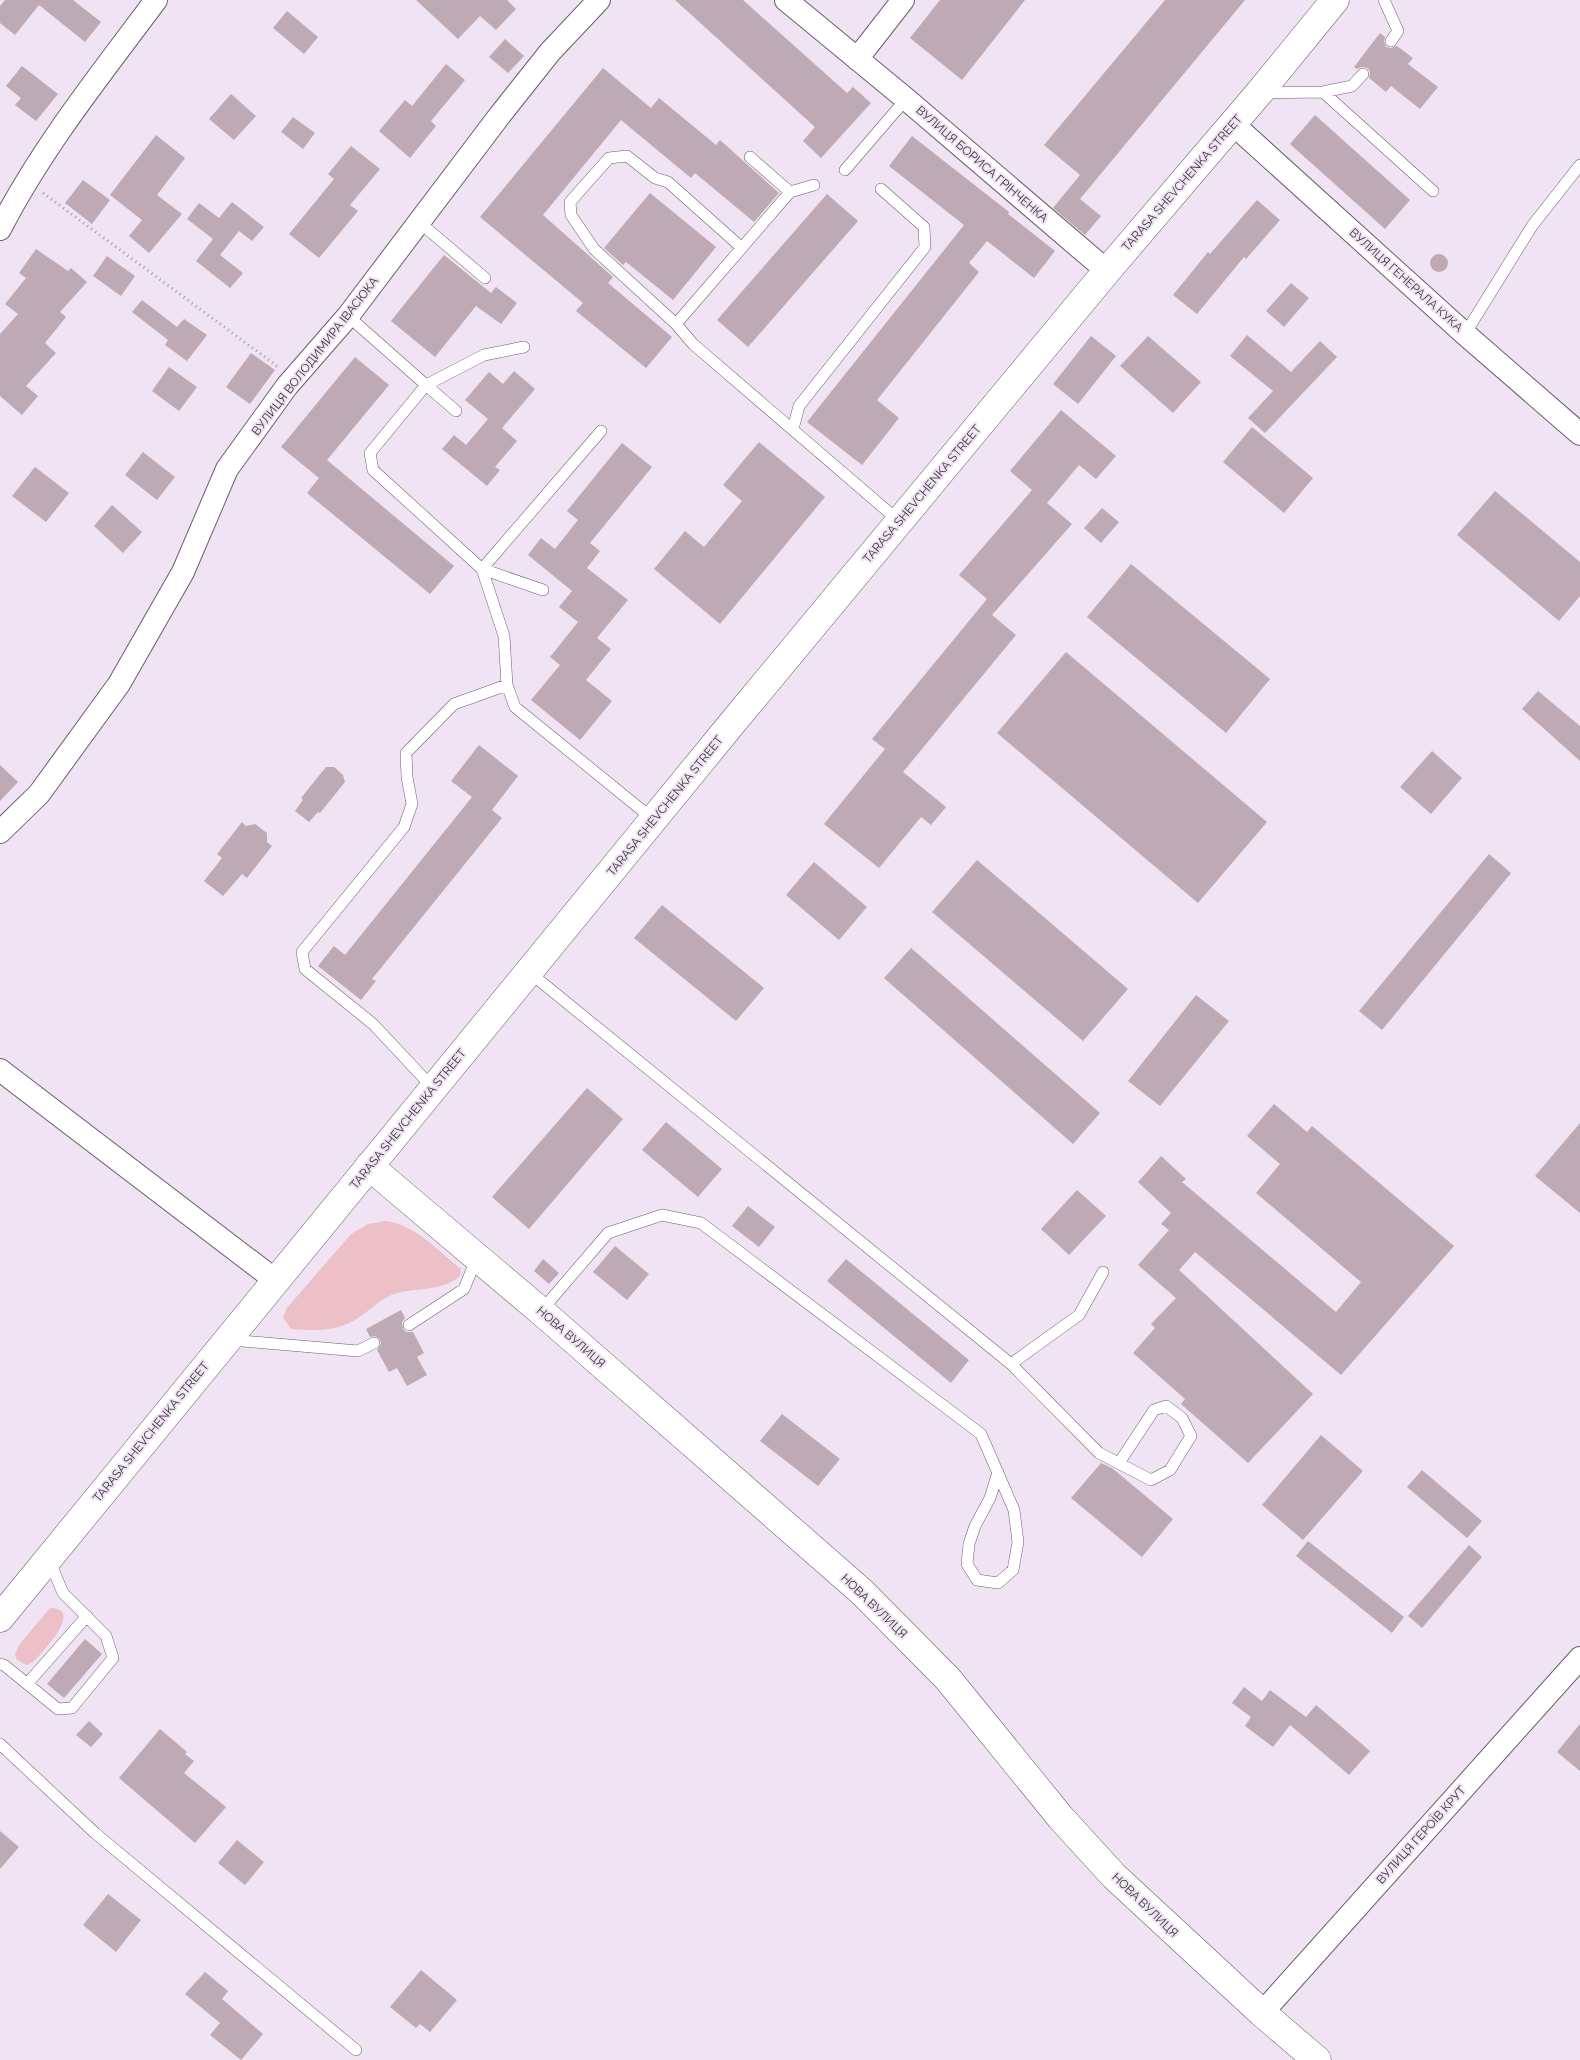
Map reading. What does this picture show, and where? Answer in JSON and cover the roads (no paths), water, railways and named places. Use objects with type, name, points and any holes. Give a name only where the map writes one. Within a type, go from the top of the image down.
[{"type":"main road","name":"TARASA SHEVCHENKA STREET","points":[[0,1618],[275,1280],[900,520],[1107,271],[1260,93],[1335,0]]},
{"type":"main road","name":"НОВА ВУЛИЦЯ","points":[[370,1166],[541,1311],[862,1592],[948,1678],[1061,1818],[1114,1876],[1262,2013],[1317,2060]]},
{"type":"street","points":[[0,230],[27,180],[57,134],[156,0]]},
{"type":"street","name":"ВУЛИЦЯ ВОЛОДИМИРА ІВАСЮКА","points":[[0,832],[39,794],[119,684],[183,572],[227,469],[294,379],[348,316],[500,114],[550,52],[599,0]]},
{"type":"street","name":"ВУЛИЦЯ БОРИСА ГРІНЧЕНКА","points":[[786,0],[906,99],[1107,271]]},
{"type":"street","points":[[857,59],[903,0]]},
{"type":"street","name":"ВУЛИЦЯ ГЕНЕРАЛА КУКА","points":[[1233,124],[1465,334],[1580,434]]},
{"type":"street","points":[[0,1070],[275,1280]]},
{"type":"street","name":"ВУЛИЦЯ ГЕРОЇВ КРУТ","points":[[1262,2013],[1580,1658]]},
{"type":"lane","points":[[1384,0],[1398,31],[1391,41]]},
{"type":"lane","points":[[1260,93],[1323,92],[1352,86],[1363,74]]},
{"type":"lane","points":[[1323,92],[1433,191]]},
{"type":"lane","points":[[846,170],[906,99]]},
{"type":"lane","points":[[742,248],[668,182],[656,178],[627,156],[609,158],[570,202],[571,215],[594,249],[676,324],[693,344],[900,520]]},
{"type":"lane","points":[[750,157],[790,192]]},
{"type":"lane","points":[[1465,334],[1532,226],[1580,165]]},
{"type":"lane","points":[[676,324],[790,192],[814,185]]},
{"type":"lane","points":[[792,429],[799,406],[925,247],[924,227],[881,189]]},
{"type":"lane","points":[[419,222],[485,278]]},
{"type":"lane","points":[[348,316],[456,411]]},
{"type":"lane","points":[[524,347],[484,355],[426,385],[370,452],[373,470],[482,570],[543,590]]},
{"type":"lane","points":[[482,570],[601,431]]},
{"type":"lane","points":[[482,570],[504,636],[507,685],[515,707],[654,820]]},
{"type":"lane","points":[[433,1088],[373,1024],[305,969],[302,952],[404,827],[412,804],[407,777],[406,753],[454,704],[507,685]]},
{"type":"lane","points":[[529,972],[1011,1364],[1099,1453],[1151,1480],[1170,1470],[1191,1436],[1182,1418],[1166,1406],[1154,1410],[1119,1463]]},
{"type":"lane","points":[[541,1311],[608,1233],[662,1215],[701,1223],[981,1434],[998,1472],[1014,1510],[1018,1542],[1013,1570],[998,1583],[977,1580],[967,1564],[969,1544],[975,1526],[990,1498],[998,1472]]},
{"type":"lane","points":[[409,1325],[464,1289],[477,1257]]},
{"type":"lane","points":[[1011,1364],[1079,1315],[1103,1272]]},
{"type":"lane","points":[[227,1339],[358,1351],[374,1344]]},
{"type":"lane","points":[[0,1664],[58,1709],[72,1708],[113,1658],[106,1636],[63,1593],[48,1558]]},
{"type":"lane","points":[[27,1684],[87,1616]]},
{"type":"lane","points":[[0,1744],[95,1833],[356,2050]]}]
